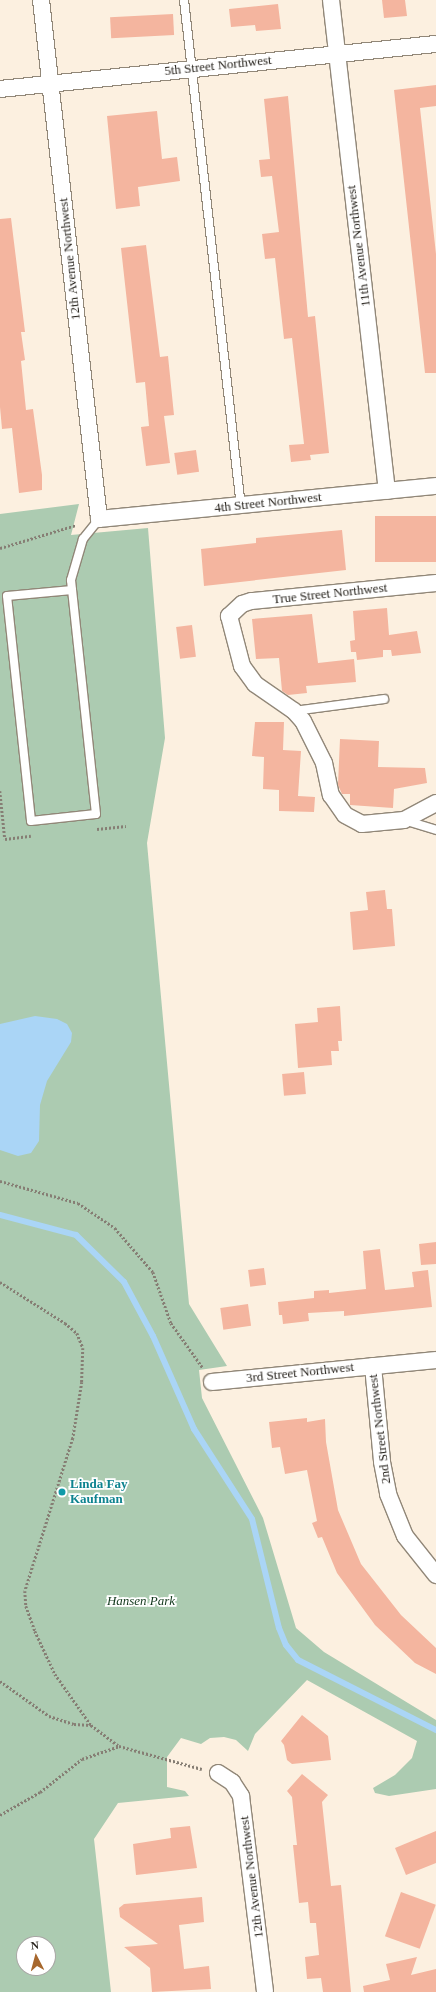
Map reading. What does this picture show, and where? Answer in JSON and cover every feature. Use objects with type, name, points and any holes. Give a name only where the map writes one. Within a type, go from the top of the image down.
[{"type":"street","name":"12th Avenue Northwest","points":[[41,0],[99,519]]},
{"type":"street","name":"11th Avenue Northwest","points":[[330,0],[387,491]]},
{"type":"street","name":"5th Street Northwest","points":[[0,89],[436,44]]},
{"type":"street","name":"4th Street Northwest","points":[[99,519],[436,486]]},
{"type":"street","name":"True Street Northwest","points":[[294,711],[254,684],[242,666],[229,616],[242,604],[436,583]]},
{"type":"street","points":[[294,711],[303,721],[324,763],[331,795],[345,815],[362,824],[404,820],[436,803]]},
{"type":"street","name":"3rd Street Northwest","points":[[212,1382],[436,1360]]},
{"type":"street","name":"2nd Street Northwest","points":[[373,1366],[382,1462],[388,1494],[405,1536],[436,1575]]},
{"type":"street","name":"12th Avenue Northwest","points":[[218,1773],[232,1782],[242,1796],[265,1992]]},
{"type":"lane","points":[[184,0],[241,506]]},
{"type":"lane","points":[[72,590],[7,596],[31,821],[96,814],[71,580],[83,539],[99,519]]},
{"type":"lane","points":[[294,711],[384,699]]},
{"type":"lane","points":[[404,820],[436,830]]},
{"type":"path","points":[[0,548],[99,519]]},
{"type":"path","points":[[0,1181],[78,1203],[115,1228],[153,1272],[171,1324],[212,1382]]},
{"type":"path","points":[[0,1282],[65,1323],[77,1333],[83,1348],[82,1382],[73,1438],[25,1591],[26,1606],[46,1658],[91,1725],[119,1746],[218,1773]]},
{"type":"path","points":[[0,1681],[49,1716],[74,1724],[91,1725]]},
{"type":"path","points":[[0,1816],[40,1792],[82,1759],[119,1746]]},
{"type":"green space","name":"Hansen Park","points":[[79,504],[71,535],[148,528],[165,738],[147,843],[189,1304],[227,1366],[199,1370],[202,1398],[263,1518],[296,1628],[324,1652],[436,1720],[436,1789],[389,1796],[375,1793],[373,1788],[395,1775],[412,1758],[417,1741],[307,1680],[255,1734],[248,1751],[236,1740],[224,1737],[210,1738],[201,1744],[181,1738],[167,1757],[167,1787],[185,1791],[189,1796],[118,1803],[94,1839],[111,1992],[0,1992],[0,514]]},
{"type":"water","points":[[35,1016],[57,1019],[67,1024],[72,1033],[71,1042],[47,1081],[40,1105],[39,1141],[31,1153],[18,1156],[0,1150],[0,1024]]},
{"type":"building","points":[[382,0],[405,0],[407,16],[384,18]]},
{"type":"building","points":[[278,4],[281,29],[256,31],[255,25],[231,27],[229,9]]},
{"type":"building","points":[[173,14],[174,35],[111,38],[110,17]]},
{"type":"building","points":[[436,85],[436,106],[420,108],[436,254],[436,373],[425,373],[394,90]]},
{"type":"building","points":[[288,96],[308,317],[315,316],[329,453],[310,455],[311,460],[291,462],[289,445],[304,444],[292,338],[284,339],[275,258],[265,259],[262,234],[279,232],[272,176],[261,177],[259,160],[270,159],[264,99]]},
{"type":"building","points":[[157,111],[162,159],[177,157],[180,181],[138,187],[140,206],[116,209],[107,116]]},
{"type":"building","points":[[11,218],[25,332],[21,332],[25,360],[21,361],[26,410],[33,409],[42,475],[42,490],[19,493],[12,428],[2,429],[0,407],[0,219]]},
{"type":"building","points":[[146,245],[160,357],[168,356],[174,415],[164,416],[170,463],[146,466],[141,427],[149,426],[145,382],[136,383],[121,248]]},
{"type":"building","points":[[196,450],[199,472],[177,475],[174,453]]},
{"type":"building","points":[[375,516],[436,516],[436,562],[375,562]]},
{"type":"building","points":[[342,530],[346,570],[204,586],[201,549],[256,543],[256,538]]},
{"type":"building","points":[[387,608],[389,635],[417,631],[421,653],[392,656],[391,650],[383,650],[383,657],[357,660],[356,652],[351,652],[350,641],[355,640],[353,611]]},
{"type":"building","points":[[312,614],[318,663],[354,659],[356,682],[306,686],[307,693],[288,695],[282,691],[279,658],[256,659],[252,619]]},
{"type":"building","points":[[192,625],[196,657],[180,659],[176,627]]},
{"type":"building","points":[[255,722],[284,722],[283,750],[301,751],[298,796],[315,797],[314,812],[279,811],[279,790],[263,789],[264,757],[252,756]]},
{"type":"building","points":[[340,739],[379,741],[378,767],[425,768],[427,783],[394,789],[393,808],[350,805],[350,794],[342,794],[338,785]]},
{"type":"building","points":[[385,890],[387,909],[392,909],[395,946],[353,950],[350,912],[368,910],[366,892]]},
{"type":"building","points":[[340,1006],[342,1041],[338,1041],[339,1051],[331,1051],[332,1065],[298,1068],[295,1024],[318,1022],[317,1008]]},
{"type":"building","points":[[304,1072],[306,1094],[284,1096],[282,1074]]},
{"type":"building","points":[[436,1242],[436,1264],[421,1265],[419,1244]]},
{"type":"building","points":[[380,1249],[385,1290],[414,1287],[412,1272],[428,1270],[432,1307],[344,1316],[344,1311],[308,1313],[309,1321],[283,1324],[282,1315],[279,1315],[278,1302],[314,1298],[314,1291],[329,1290],[329,1293],[366,1289],[363,1251]]},
{"type":"building","points":[[264,1268],[266,1285],[250,1287],[248,1270]]},
{"type":"building","points":[[248,1304],[251,1326],[223,1330],[220,1308]]},
{"type":"building","points":[[307,1418],[307,1422],[325,1419],[326,1442],[338,1510],[361,1564],[401,1615],[436,1648],[436,1674],[415,1663],[375,1625],[337,1573],[322,1537],[318,1538],[312,1523],[317,1521],[307,1470],[285,1474],[280,1447],[272,1448],[269,1422]]},
{"type":"building","points":[[302,1715],[328,1736],[331,1760],[292,1764],[287,1760],[284,1745],[281,1741]]},
{"type":"building","points":[[302,1774],[328,1795],[322,1802],[331,1886],[341,1885],[351,1992],[323,1992],[321,1978],[307,1979],[305,1957],[319,1955],[316,1923],[310,1923],[308,1902],[299,1903],[293,1845],[297,1845],[292,1797],[287,1791]]},
{"type":"building","points":[[190,1826],[197,1868],[136,1875],[133,1844],[171,1838],[170,1828]]},
{"type":"building","points":[[436,1831],[436,1863],[406,1875],[395,1848]]},
{"type":"building","points":[[401,1892],[436,1905],[420,1949],[385,1936]]},
{"type":"building","points":[[202,1897],[204,1922],[179,1925],[184,1969],[209,1966],[211,1989],[152,1992],[150,1968],[124,1947],[158,1944],[120,1917],[119,1908],[124,1904]]},
{"type":"building","points":[[417,1957],[411,1975],[436,1969],[436,1992],[364,1992],[363,1986],[390,1980],[386,1964]]},
{"type":"waterway","points":[[0,1215],[76,1235],[124,1282],[153,1336],[194,1429],[252,1519],[279,1628],[286,1645],[298,1660],[436,1730]]},
{"type":"place","name":"Linda Fay Kaufman","points":[[62,1492]]}]
